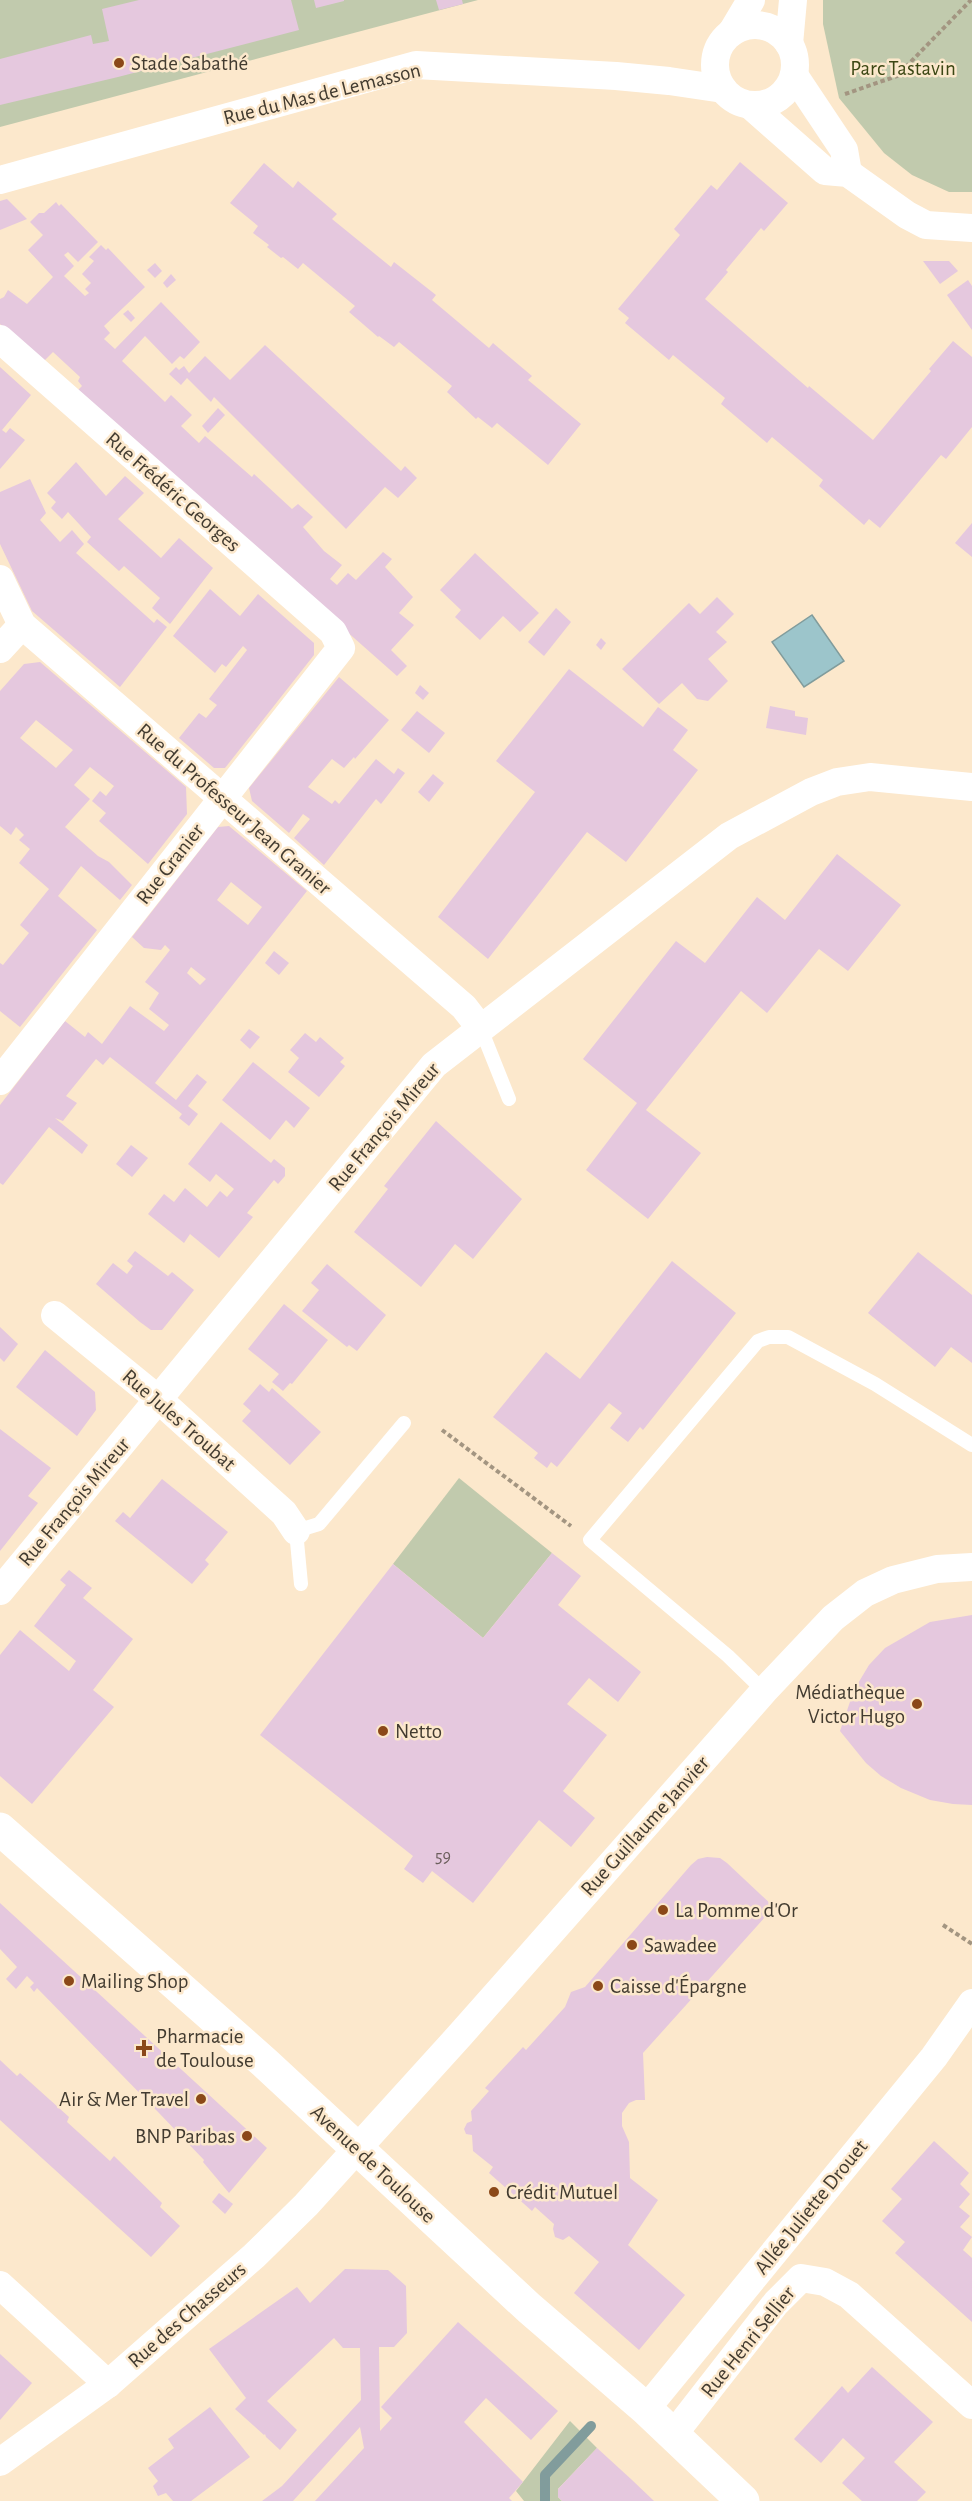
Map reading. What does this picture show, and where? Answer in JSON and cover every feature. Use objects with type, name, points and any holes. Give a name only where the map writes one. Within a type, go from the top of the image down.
[{"type":"main road","name":"Avenue de Toulouse","points":[[0,1829],[266,2063],[529,2308],[646,2409],[743,2501]]},
{"type":"street","points":[[751,0],[721,46],[715,64],[717,77],[730,97],[750,105],[825,171],[848,173],[907,215],[926,225],[972,228]]},
{"type":"street","points":[[789,44],[793,0]]},
{"type":"street","points":[[732,32],[757,25],[775,31],[789,44],[794,54],[794,75],[783,95],[773,102],[750,105]]},
{"type":"street","name":"Rue du Mas de Lemasson","points":[[0,180],[416,65],[616,76],[723,89]]},
{"type":"street","points":[[794,75],[844,150],[848,173]]},
{"type":"street","name":"Rue Frédéric Georges","points":[[0,339],[333,632],[341,648]]},
{"type":"street","name":"Rue du Professeur Jean Granier","points":[[0,579],[22,625],[464,1007],[481,1029]]},
{"type":"street","points":[[0,649],[22,625]]},
{"type":"street","name":"Rue Granier","points":[[0,1081],[341,648]]},
{"type":"street","name":"Rue François Mireur","points":[[0,1591],[434,1065],[729,836],[811,792],[837,782],[870,777],[972,787]]},
{"type":"street","name":"Rue Jules Troubat","points":[[55,1315],[158,1399],[284,1513],[296,1531]]},
{"type":"street","name":"Rue Guillaume Janvier","points":[[357,2150],[764,1691],[833,1618],[865,1593],[893,1580],[937,1569],[972,1568]]},
{"type":"street","name":"Allée Juliette Drouet","points":[[646,2409],[934,2057],[972,2003]]},
{"type":"street","name":"Rue des Chasseurs","points":[[0,2462],[108,2384],[254,2256],[357,2150]]},
{"type":"street","name":"Rue Henri Sellier","points":[[673,2435],[776,2303],[801,2278],[825,2282],[849,2295],[972,2405]]},
{"type":"street","points":[[0,2285],[108,2384]]},
{"type":"lane","points":[[481,1029],[509,1099]]},
{"type":"lane","points":[[764,1691],[728,1656],[590,1540],[758,1341],[769,1337],[789,1337],[875,1384],[972,1445]]},
{"type":"lane","points":[[302,1584],[296,1531],[319,1524],[404,1423]]},
{"type":"path","points":[[822,119],[846,93],[897,76],[971,0]]},
{"type":"path","points":[[442,1430],[590,1540]]},
{"type":"path","points":[[943,1924],[972,1944]]},
{"type":"green space","name":"Stade Sabathé","points":[[0,0],[478,0],[0,127]]},
{"type":"green space","name":"Parc Tastavin","points":[[823,0],[972,0],[972,192],[949,192],[912,175],[884,153],[839,98],[823,24]]},
{"type":"green space","points":[[459,1478],[552,1553],[483,1638],[393,1564]]},
{"type":"green space","points":[[570,2421],[597,2448],[558,2489],[558,2497],[562,2501],[524,2501],[516,2491]]},
{"type":"water","points":[[812,615],[844,661],[804,687],[772,642]]},
{"type":"building","points":[[139,0],[291,0],[299,30],[0,105],[0,59],[91,35],[93,44],[109,41],[102,9]]},
{"type":"building","points":[[314,0],[344,0],[344,1],[316,8]]},
{"type":"building","points":[[436,0],[462,0],[463,4],[439,10]]},
{"type":"building","points":[[740,162],[788,203],[764,231],[761,228],[705,299],[808,388],[809,386],[873,440],[953,341],[972,357],[972,427],[946,459],[941,455],[880,528],[869,519],[864,525],[819,486],[823,480],[772,437],[767,443],[721,404],[725,398],[673,355],[669,360],[625,323],[629,318],[618,309],[680,235],[674,229],[711,185],[717,190]]},
{"type":"building","points":[[264,163],[293,188],[298,181],[337,214],[332,219],[391,267],[394,262],[436,295],[432,300],[489,348],[493,343],[532,376],[528,380],[581,424],[548,465],[497,423],[492,428],[478,417],[476,419],[447,392],[452,386],[399,342],[394,347],[378,337],[349,312],[355,306],[303,263],[298,269],[267,247],[269,245],[253,233],[258,226],[230,203]]},
{"type":"building","points":[[7,199],[27,219],[0,230],[0,201]]},
{"type":"building","points":[[56,202],[59,206],[61,204],[98,242],[78,262],[68,252],[64,255],[74,266],[64,276],[85,296],[89,293],[85,289],[91,283],[82,274],[94,261],[89,257],[101,245],[106,250],[108,248],[145,287],[104,326],[110,333],[104,339],[115,349],[161,302],[200,342],[184,359],[180,356],[172,364],[145,336],[122,361],[165,402],[171,395],[192,415],[181,426],[199,443],[205,436],[252,477],[254,474],[292,509],[298,504],[313,517],[303,527],[324,551],[342,565],[330,579],[337,585],[348,573],[356,580],[383,552],[392,559],[385,567],[413,597],[399,613],[414,625],[391,650],[407,666],[397,676],[76,392],[82,386],[78,381],[80,377],[53,352],[43,362],[0,324],[0,299],[8,290],[27,304],[53,277],[28,250],[43,235],[30,222]]},
{"type":"building","points":[[923,261],[949,261],[958,271],[940,284]]},
{"type":"building","points":[[155,263],[162,271],[155,278],[147,270]]},
{"type":"building","points":[[171,274],[176,280],[167,288],[163,283]]},
{"type":"building","points":[[968,280],[972,286],[972,330],[947,295]]},
{"type":"building","points":[[128,310],[135,318],[131,322],[123,314]]},
{"type":"building","points":[[265,345],[401,471],[405,466],[417,478],[398,498],[385,487],[346,529],[214,397],[211,402],[187,378],[181,385],[169,374],[176,367],[179,370],[184,366],[189,373],[205,356],[230,380]]},
{"type":"building","points":[[0,367],[31,395],[2,430],[6,433],[10,428],[25,440],[0,469]]},
{"type":"building","points":[[218,408],[225,415],[208,433],[202,426]]},
{"type":"building","points":[[76,462],[106,496],[125,476],[144,493],[118,519],[161,558],[179,538],[213,568],[170,624],[152,608],[160,598],[124,566],[119,571],[87,542],[91,537],[68,512],[62,519],[51,508],[56,502],[47,493]]},
{"type":"building","points":[[30,479],[46,513],[40,520],[60,542],[72,530],[84,544],[76,553],[154,623],[157,619],[167,627],[120,687],[32,611],[0,544],[0,492]]},
{"type":"building","points":[[972,523],[972,557],[955,543]]},
{"type":"building","points":[[475,553],[539,613],[520,632],[503,616],[480,640],[455,617],[461,610],[440,590]]},
{"type":"building","points":[[210,589],[240,616],[258,594],[314,643],[314,655],[225,768],[214,768],[179,738],[199,713],[206,718],[217,705],[209,699],[247,650],[243,646],[226,667],[222,664],[215,673],[173,636]]},
{"type":"building","points":[[717,597],[734,614],[716,632],[727,642],[708,659],[728,681],[708,701],[697,699],[682,683],[659,704],[622,669],[689,603],[700,614]]},
{"type":"building","points":[[556,608],[571,622],[544,656],[528,642]]},
{"type":"building","points":[[601,638],[606,643],[601,650],[596,645]]},
{"type":"building","points":[[40,662],[186,787],[187,814],[148,864],[99,821],[106,813],[92,801],[100,791],[106,796],[114,786],[90,767],[74,785],[90,799],[65,827],[98,856],[109,862],[132,885],[120,900],[81,866],[58,896],[97,930],[20,1027],[0,1011],[0,963],[3,965],[29,933],[20,925],[49,889],[19,863],[30,849],[19,840],[24,835],[16,827],[11,835],[0,826],[0,691],[24,664]],"holes":[[[36,720],[73,750],[56,768],[20,738]]]},
{"type":"building","points":[[569,669],[643,727],[658,707],[688,730],[673,750],[698,770],[626,862],[587,832],[488,959],[438,917],[535,792],[496,761]]},
{"type":"building","points":[[339,677],[389,720],[355,759],[354,757],[344,768],[332,759],[308,787],[332,804],[335,800],[339,804],[376,759],[394,774],[398,768],[405,773],[381,804],[376,799],[324,865],[294,838],[310,819],[303,814],[289,833],[252,801],[249,788]]},
{"type":"building","points":[[420,685],[429,693],[423,700],[415,693]]},
{"type":"building","points":[[770,706],[795,711],[795,716],[808,718],[806,735],[766,728]]},
{"type":"building","points":[[417,711],[445,733],[429,753],[401,730]]},
{"type":"building","points":[[433,774],[444,783],[429,802],[418,792]]},
{"type":"building","points":[[229,826],[307,891],[155,1083],[176,1100],[197,1074],[207,1082],[188,1106],[198,1114],[189,1126],[179,1118],[182,1114],[110,1057],[103,1065],[96,1059],[66,1096],[77,1103],[63,1121],[55,1118],[88,1145],[82,1154],[49,1127],[3,1185],[0,1183],[0,1105],[65,1021],[85,1037],[88,1032],[102,1044],[130,1006],[164,1031],[169,1025],[149,1009],[159,993],[145,982],[170,950],[165,945],[161,950],[144,948],[132,937],[218,827]],"holes":[[[231,882],[262,907],[248,925],[217,900]],[[191,967],[206,979],[200,985],[187,973]]]},
{"type":"building","points":[[837,854],[901,905],[848,971],[819,949],[767,1013],[741,991],[646,1110],[701,1153],[648,1219],[586,1170],[637,1103],[583,1059],[676,941],[705,963],[757,897],[785,920]]},
{"type":"building","points":[[274,951],[289,963],[279,975],[265,963]]},
{"type":"building","points":[[249,1029],[260,1037],[250,1049],[240,1040]]},
{"type":"building","points":[[305,1033],[316,1042],[320,1037],[344,1058],[340,1062],[345,1066],[319,1097],[288,1072],[299,1058],[290,1050]]},
{"type":"building","points":[[253,1062],[310,1108],[294,1128],[286,1120],[270,1140],[222,1100]]},
{"type":"building","points":[[436,1121],[522,1199],[473,1259],[455,1244],[421,1287],[354,1232],[388,1189],[384,1186]]},
{"type":"building","points":[[221,1122],[271,1163],[274,1159],[285,1168],[285,1176],[278,1184],[274,1180],[247,1213],[253,1217],[219,1258],[190,1234],[184,1243],[148,1214],[164,1194],[174,1202],[185,1188],[207,1207],[220,1191],[227,1197],[234,1189],[216,1174],[210,1182],[188,1164]]},
{"type":"building","points":[[131,1145],[148,1158],[132,1177],[116,1164]]},
{"type":"building","points":[[135,1251],[168,1276],[172,1272],[194,1290],[162,1330],[151,1330],[96,1284],[113,1263],[127,1274],[133,1266],[127,1261]]},
{"type":"building","points":[[918,1252],[972,1295],[972,1363],[951,1347],[935,1367],[868,1313]]},
{"type":"building","points":[[672,1261],[736,1313],[643,1430],[640,1427],[628,1442],[610,1428],[622,1413],[609,1403],[557,1467],[551,1462],[547,1468],[534,1458],[538,1453],[493,1417],[546,1352],[580,1379]]},
{"type":"building","points":[[327,1264],[386,1315],[357,1351],[349,1345],[347,1347],[302,1311],[319,1290],[311,1283]]},
{"type":"building","points":[[284,1304],[328,1340],[292,1384],[290,1383],[283,1391],[272,1382],[279,1374],[248,1349]]},
{"type":"building","points":[[0,1327],[18,1344],[4,1362],[0,1358]]},
{"type":"building","points":[[45,1350],[95,1392],[96,1410],[77,1436],[16,1387]]},
{"type":"building","points":[[260,1384],[269,1392],[272,1388],[321,1432],[290,1465],[242,1421],[251,1411],[243,1404]]},
{"type":"building","points":[[0,1429],[51,1468],[28,1496],[38,1503],[0,1551]]},
{"type":"building","points":[[162,1479],[228,1532],[205,1560],[209,1564],[192,1584],[115,1521],[123,1512],[130,1518]]},
{"type":"building","name":"Netto","points":[[552,1553],[581,1576],[558,1605],[641,1672],[618,1702],[589,1678],[567,1704],[607,1735],[563,1791],[595,1818],[571,1847],[539,1820],[473,1903],[432,1871],[423,1883],[404,1869],[413,1856],[260,1735],[393,1564],[483,1638]]},
{"type":"building","points":[[69,1570],[92,1588],[83,1598],[133,1639],[93,1690],[114,1707],[32,1804],[0,1776],[0,1655],[20,1630],[69,1671],[76,1661],[34,1626],[66,1585],[60,1580]]},
{"type":"building","name":"Médiathèque Victor Hugo","points":[[972,1615],[972,1805],[930,1800],[901,1788],[881,1776],[866,1763],[840,1731],[854,1690],[869,1665],[885,1648],[930,1622]]},
{"type":"building","points":[[720,1858],[727,1863],[774,1907],[643,2053],[645,2100],[629,2103],[622,2113],[622,2126],[629,2142],[630,2178],[658,2200],[628,2245],[685,2295],[639,2350],[574,2293],[599,2262],[569,2236],[563,2240],[555,2237],[554,2224],[535,2207],[532,2211],[489,2173],[493,2167],[473,2151],[472,2135],[466,2134],[464,2129],[467,2123],[472,2121],[471,2111],[489,2091],[485,2088],[523,2047],[526,2050],[565,2007],[571,1992],[585,1987],[691,1865],[698,1859]]},
{"type":"building","points":[[0,1903],[267,2148],[229,2193],[203,2162],[204,2160],[159,2113],[37,1988],[34,1992],[30,1987],[34,1983],[27,1976],[16,1989],[6,1979],[17,1967],[0,1949]]},
{"type":"building","points":[[0,2060],[17,2076],[20,2073],[69,2117],[67,2122],[110,2161],[114,2156],[162,2203],[160,2207],[180,2226],[151,2257],[0,2120]]},
{"type":"building","points":[[934,2141],[969,2173],[960,2184],[970,2194],[959,2207],[970,2216],[960,2227],[972,2237],[963,2250],[972,2258],[972,2322],[895,2253],[905,2242],[882,2221],[902,2199],[891,2189]]},
{"type":"building","points":[[219,2193],[233,2204],[225,2214],[212,2202]]},
{"type":"building","points":[[345,2269],[388,2270],[406,2286],[407,2333],[394,2347],[379,2347],[380,2431],[392,2418],[381,2407],[458,2322],[558,2411],[531,2440],[486,2398],[464,2422],[523,2482],[509,2498],[512,2501],[315,2501],[364,2448],[360,2427],[293,2501],[262,2501],[282,2486],[361,2400],[360,2348],[343,2348],[334,2338],[267,2401],[297,2430],[280,2450],[235,2409],[246,2398],[209,2349],[297,2287],[310,2303]]},
{"type":"building","points":[[0,2354],[32,2383],[0,2420]]},
{"type":"building","points":[[872,2367],[933,2422],[894,2462],[926,2492],[917,2501],[862,2501],[842,2483],[865,2458],[843,2438],[821,2463],[794,2439],[842,2386],[848,2393]]},
{"type":"building","points":[[210,2407],[250,2457],[191,2501],[173,2501],[166,2493],[158,2496],[153,2486],[158,2481],[148,2468],[174,2448],[168,2439]]},
{"type":"building","points":[[597,2448],[654,2501],[562,2501],[558,2497],[558,2489]]},
{"type":"waterway","points":[[545,2501],[545,2475],[591,2426]]},
{"type":"place","name":"Stade Sabathé","points":[[119,63]]},
{"type":"place","name":"Médiathèque Victor Hugo","points":[[917,1704]]},
{"type":"place","name":"Netto","points":[[383,1731]]},
{"type":"place","name":"La Pomme d'Or","points":[[663,1910]]},
{"type":"place","name":"Sawadee","points":[[632,1945]]},
{"type":"place","name":"Mailing Shop","points":[[69,1981]]},
{"type":"place","name":"Caisse d'Épargne","points":[[598,1986]]},
{"type":"place","name":"Pharmacie de Toulouse","points":[[144,2048]]},
{"type":"place","name":"Air & Mer Travel","points":[[201,2099]]},
{"type":"place","name":"BNP Paribas","points":[[247,2136]]},
{"type":"place","name":"Crédit Mutuel","points":[[494,2192]]}]
